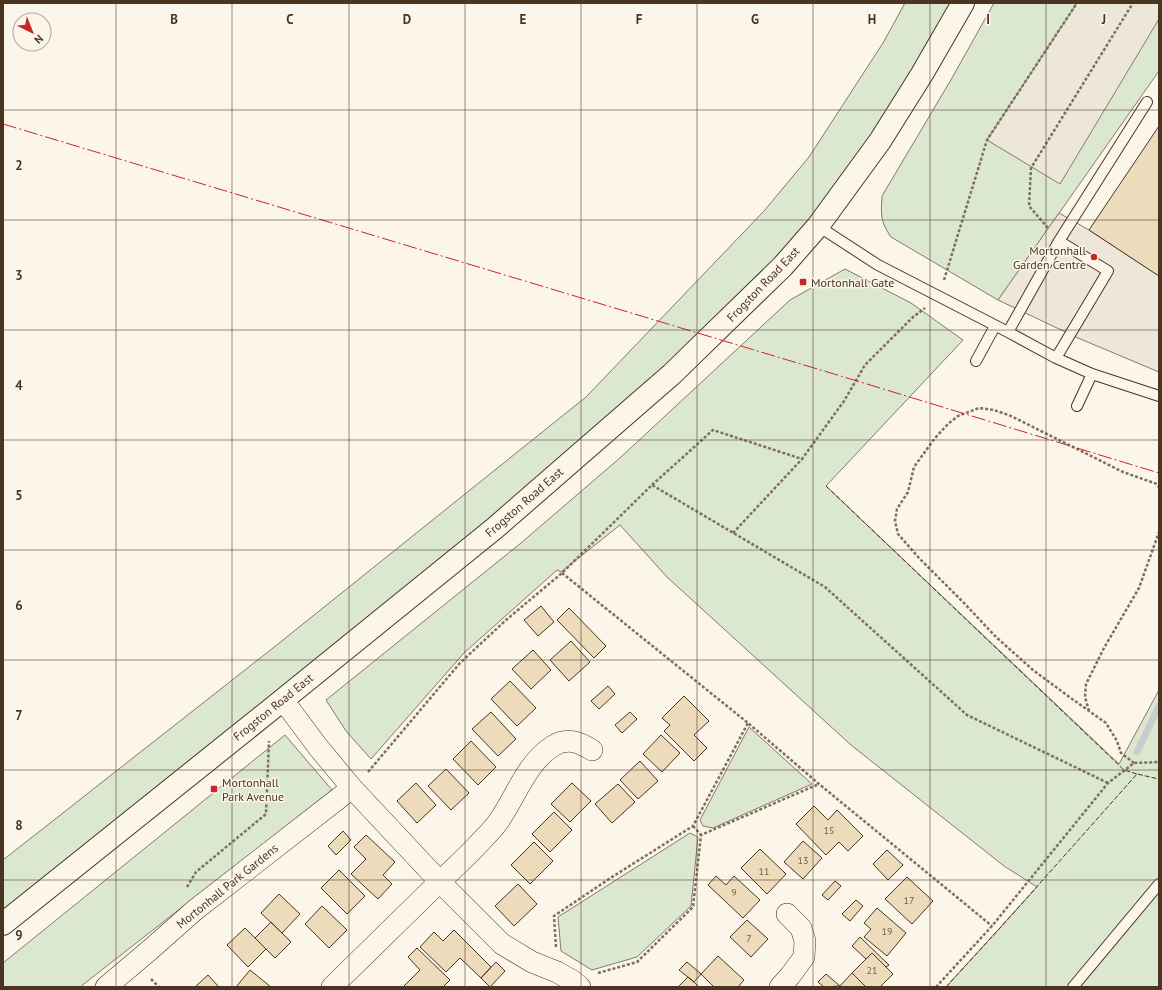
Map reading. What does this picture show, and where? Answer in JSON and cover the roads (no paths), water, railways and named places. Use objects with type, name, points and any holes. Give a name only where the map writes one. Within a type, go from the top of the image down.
[{"type":"main road","name":"Frogston Road East","points":[[3,924],[276,706],[495,528],[672,374],[783,266],[818,226],[880,141],[922,74],[963,3]]},
{"type":"street","points":[[276,706],[318,747],[352,788],[440,882],[502,944],[532,962],[570,980]]},
{"type":"street","points":[[332,987],[469,855],[498,822],[531,767],[544,752],[554,745],[569,741],[581,743],[592,750]]},
{"type":"street","name":"Mortonhall Park Gardens","points":[[106,987],[195,910],[352,788]]},
{"type":"street","points":[[780,987],[804,957],[805,941],[801,928],[787,914]]},
{"type":"lane","points":[[1008,332],[1059,241],[1147,102]]},
{"type":"lane","points":[[818,226],[878,265],[1056,358],[1092,374],[1159,396]]},
{"type":"lane","points":[[1056,358],[1108,271],[1059,241]]},
{"type":"lane","points":[[976,361],[995,326]]},
{"type":"lane","points":[[1077,406],[1092,374]]},
{"type":"lane","points":[[1073,987],[1159,884]]},
{"type":"waterway","points":[[1137,752],[1159,706]]},
{"type":"place","name":"Mortonhall Garden Centre","points":[[1094,257]]},
{"type":"place","name":"Mortonhall Gate","points":[[803,282]]},
{"type":"place","name":"Mortonhall Park Avenue","points":[[214,789]]}]
